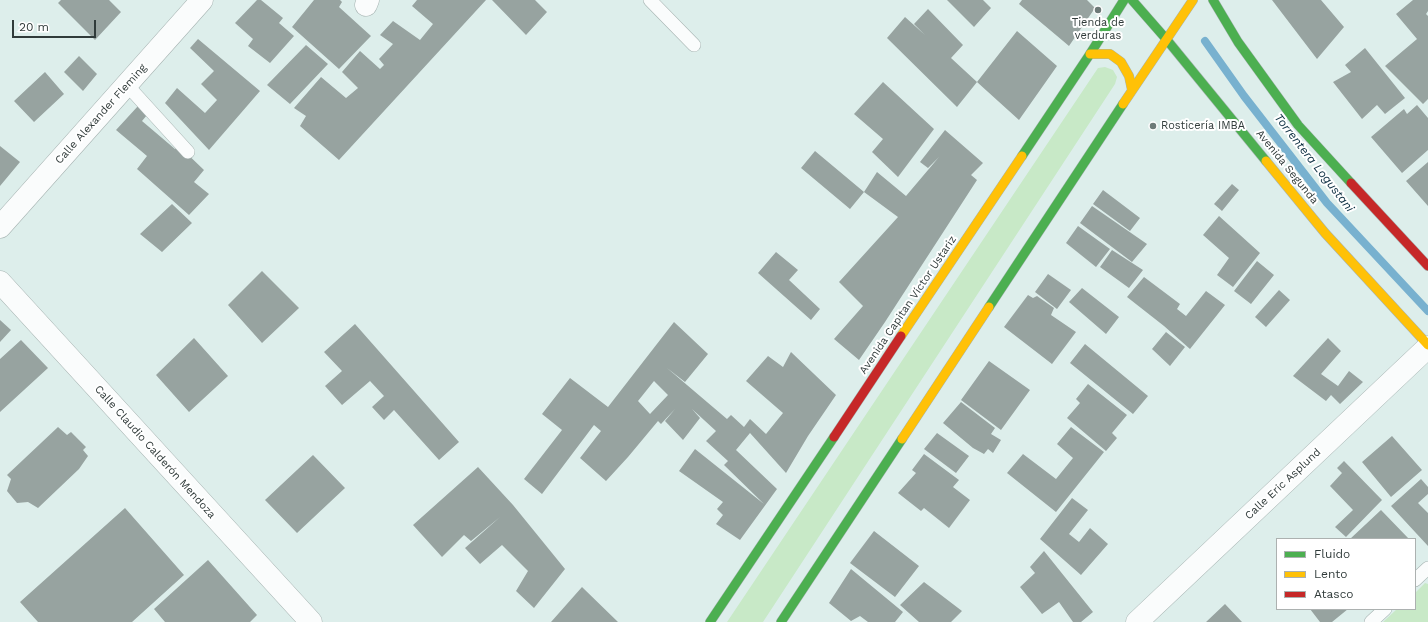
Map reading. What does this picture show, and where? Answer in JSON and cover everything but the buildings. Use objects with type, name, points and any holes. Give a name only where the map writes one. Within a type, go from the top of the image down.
[{"type":"main road","name":"Avenida Capitan Víctor Ustariz","points":[[710,622],[1090,54],[1124,0]]},
{"type":"main road","name":"Avenida Segunda","points":[[1132,0],[1167,40],[1325,233],[1428,346]]},
{"type":"main road","points":[[781,622],[1132,90],[1194,0]]},
{"type":"main road","points":[[1213,0],[1238,42],[1298,125],[1428,266]]},
{"type":"main road","points":[[1090,54],[1110,54],[1121,62],[1129,76],[1132,90]]},
{"type":"street","name":"Calle Alexander Fleming","points":[[0,227],[202,0]]},
{"type":"street","name":"Calle Claudio Calderón Mendoza","points":[[0,282],[311,622]]},
{"type":"street","name":"Calle Eric Asplund","points":[[1137,622],[1428,346]]},
{"type":"lane","points":[[650,0],[694,45]]},
{"type":"lane","points":[[127,85],[188,152]]},
{"type":"lane","points":[[1416,579],[1428,568]]},
{"type":"lane","points":[[1371,622],[1384,610]]},
{"type":"green space","points":[[1105,67],[1113,70],[1117,77],[1115,84],[763,622],[727,622],[1098,68]]},
{"type":"green space","points":[[1425,583],[1428,584],[1428,622],[1383,622],[1396,610],[1416,610],[1416,592]]},
{"type":"waterway","name":"Torrentera Logustani","points":[[1205,41],[1244,96],[1327,203],[1428,311]]},
{"type":"traffic: fast","points":[[1022,156],[1124,0]]},
{"type":"traffic: fast","points":[[1132,0],[1167,40],[1266,161]]},
{"type":"traffic: fast","points":[[1213,0],[1238,42],[1298,125],[1351,183]]},
{"type":"traffic: fast","points":[[989,307],[1123,104]]},
{"type":"traffic: fast","points":[[710,622],[834,437]]},
{"type":"traffic: fast","points":[[781,622],[902,439]]},
{"type":"traffic: slow","points":[[1123,104],[1193,0]]},
{"type":"traffic: slow","points":[[1090,54],[1110,54],[1121,62],[1129,76],[1132,90]]},
{"type":"traffic: slow","points":[[901,336],[1022,156]]},
{"type":"traffic: slow","points":[[1266,161],[1325,233],[1428,345]]},
{"type":"traffic: slow","points":[[902,439],[989,307]]},
{"type":"traffic: jam","points":[[1351,183],[1428,266]]},
{"type":"traffic: jam","points":[[834,437],[901,336]]},
{"type":"place","name":"Tienda de verduras","points":[[1098,10]]},
{"type":"place","name":"Rosticería IMBA","points":[[1153,126]]}]
